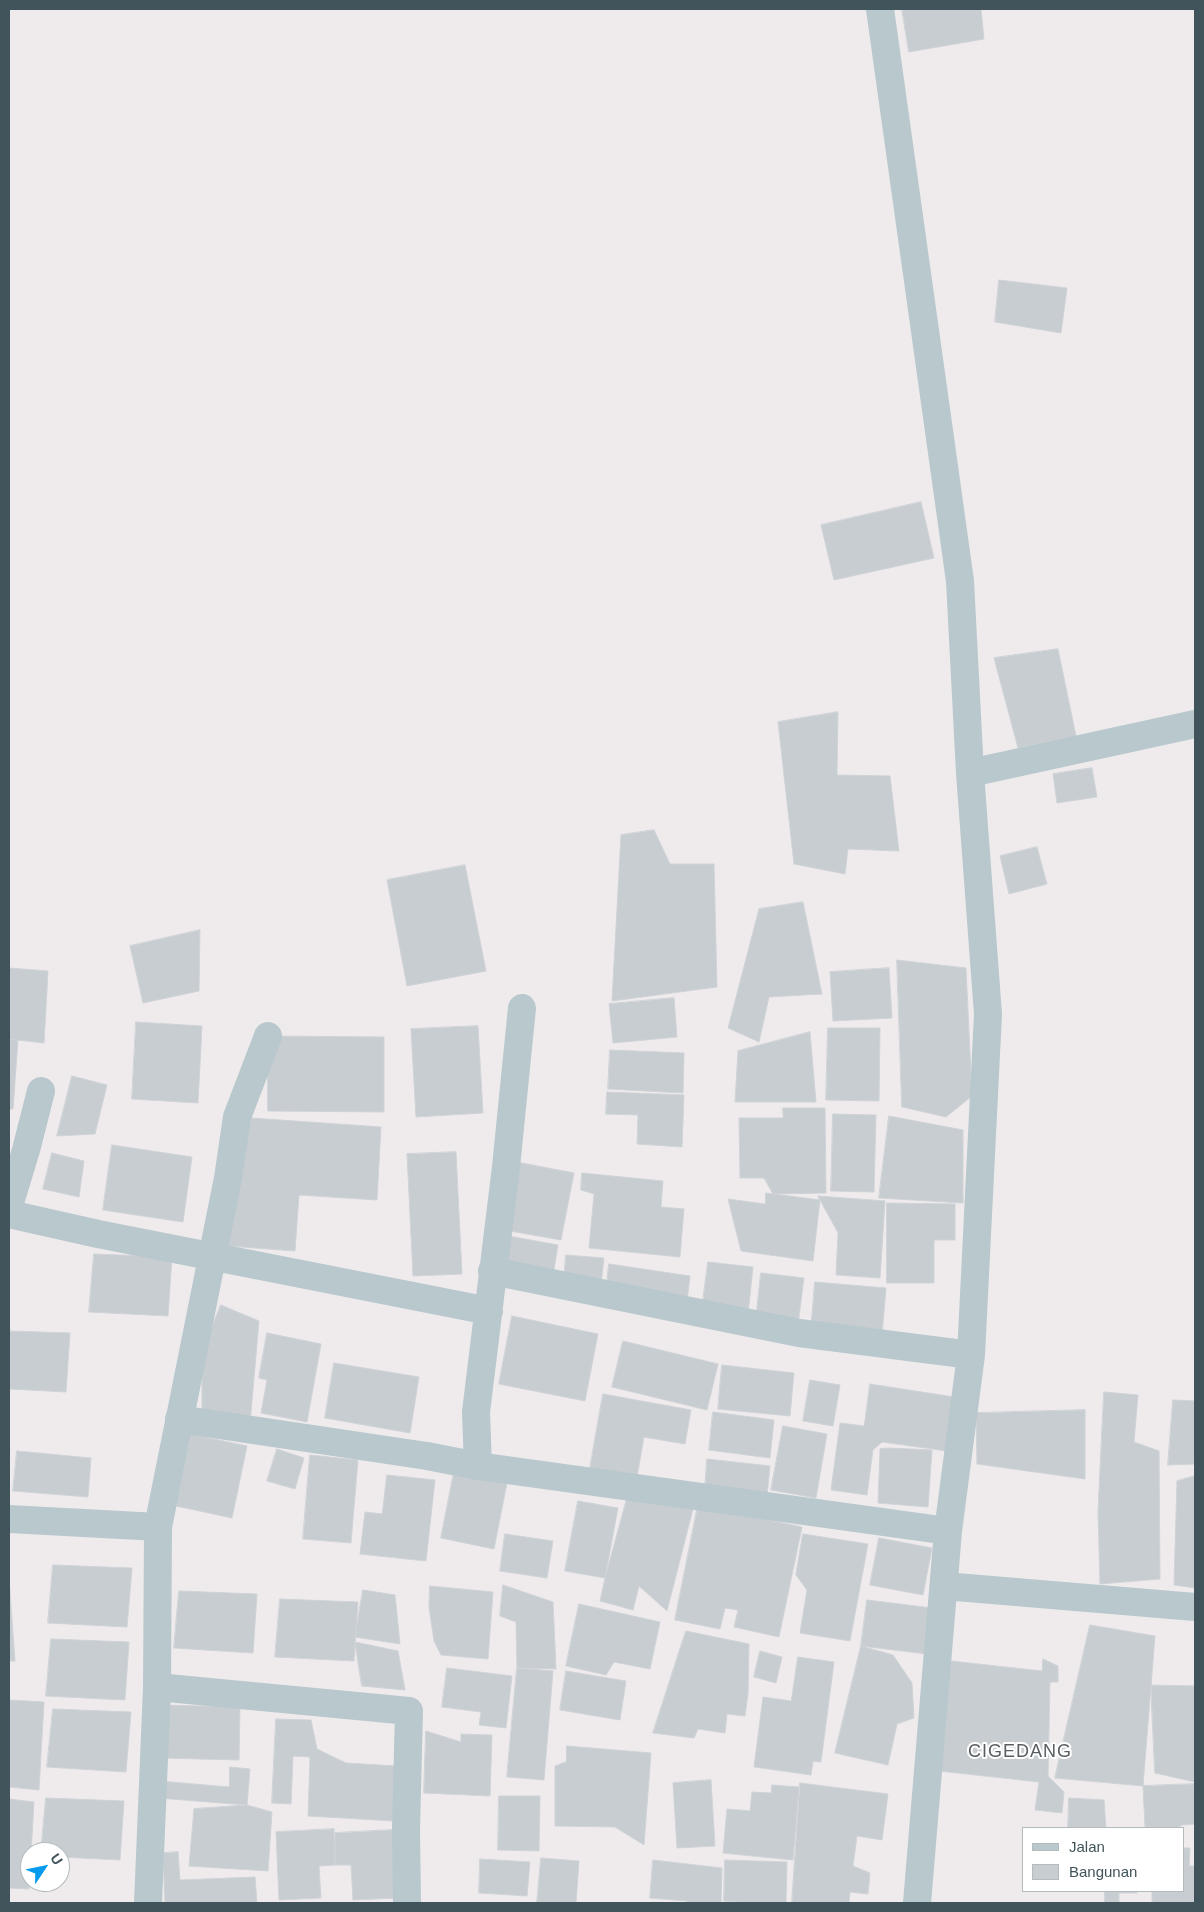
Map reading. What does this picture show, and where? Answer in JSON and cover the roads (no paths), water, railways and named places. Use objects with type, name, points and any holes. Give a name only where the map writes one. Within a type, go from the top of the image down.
[{"type":"street","points":[[880,9],[960,581],[970,773],[988,1014],[971,1355],[948,1531],[918,1903]]},
{"type":"street","points":[[970,773],[1195,724]]},
{"type":"street","points":[[478,1466],[476,1412],[506,1167],[522,1008]]},
{"type":"street","points":[[148,1903],[157,1687],[158,1527],[228,1178],[236,1117],[268,1036]]},
{"type":"street","points":[[9,1206],[41,1091]]},
{"type":"street","points":[[9,1214],[98,1234],[489,1310]]},
{"type":"street","points":[[492,1271],[799,1333],[971,1355]]},
{"type":"street","points":[[179,1419],[427,1456],[478,1466],[948,1531]]},
{"type":"street","points":[[9,1519],[158,1527]]},
{"type":"street","points":[[944,1586],[1195,1607]]},
{"type":"street","points":[[157,1687],[409,1711],[406,1830],[407,1903]]},
{"type":"district","name":"CIGEDANG","points":[[1020,1752]]}]
